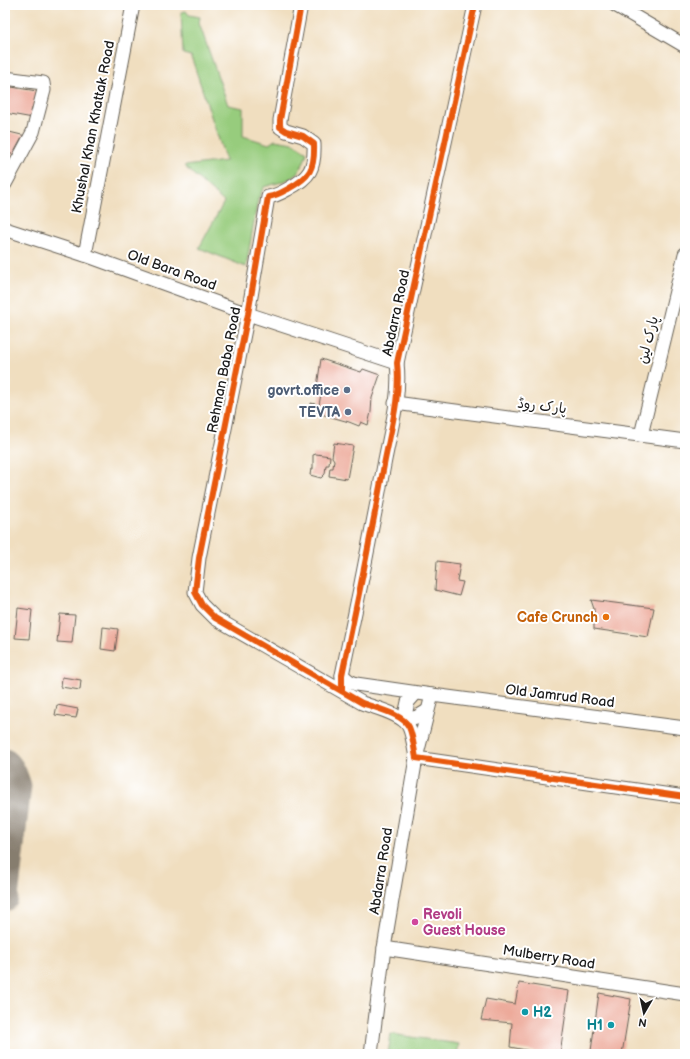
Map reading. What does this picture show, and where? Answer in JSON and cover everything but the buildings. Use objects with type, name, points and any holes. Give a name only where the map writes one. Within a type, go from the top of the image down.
[{"type":"street","name":"Khushal Khan Khattak Road","points":[[85,255],[133,5]]},
{"type":"street","name":"Rehman Baba Road","points":[[301,5],[280,127],[286,131],[303,136],[314,144],[313,164],[304,180],[274,197],[268,197],[248,314],[199,558],[195,592],[202,605],[215,618],[362,703],[385,711],[404,720]]},
{"type":"street","name":"Abdarra Road","points":[[342,675],[370,539],[395,403],[398,377],[397,363],[475,5]]},
{"type":"street","points":[[615,5],[685,46]]},
{"type":"street","points":[[5,78],[43,83],[44,90],[33,132],[5,184]]},
{"type":"street","name":"Old Bara Road","points":[[5,229],[85,255],[248,314],[397,363]]},
{"type":"street","name":"پارک لین","points":[[641,435],[685,254]]},
{"type":"street","name":"پارک روڈ","points":[[395,403],[685,441]]},
{"type":"street","points":[[342,675],[342,691]]},
{"type":"street","name":"Old Jamrud Road","points":[[342,675],[353,683],[416,693],[685,728]]},
{"type":"street","points":[[416,693],[408,702],[404,720],[409,727],[416,758],[685,797]]},
{"type":"street","name":"Abdarra Road","points":[[371,1054],[384,948],[416,758],[432,695]]},
{"type":"street","points":[[404,720],[417,717],[428,710]]},
{"type":"street","name":"Mulberry Road","points":[[384,948],[685,994]]},
{"type":"green space","points":[[186,11],[189,15],[200,17],[199,23],[228,105],[243,108],[243,136],[269,144],[275,140],[293,143],[307,152],[297,174],[280,183],[264,187],[258,199],[246,267],[199,248],[224,202],[184,166],[226,161],[191,56],[183,54],[181,12]]},
{"type":"green space","points":[[391,1034],[459,1044],[457,1054],[388,1054]]},
{"type":"taxiway","points":[[5,762],[12,770],[18,786],[5,898]]},
{"type":"cycle path","points":[[301,5],[280,127],[286,131],[303,136],[314,144],[312,166],[306,176],[295,185],[281,193],[268,197],[248,314],[199,558],[195,592],[202,605],[215,618],[362,703],[401,718],[409,727],[416,758],[685,797]]},
{"type":"cycle path","points":[[342,691],[342,675],[394,414],[398,389],[397,363],[475,5]]},
{"type":"place","name":"govrt.office","points":[[347,390]]},
{"type":"place","name":"TEVTA","points":[[348,412]]},
{"type":"place","name":"Cafe Crunch","points":[[606,617]]},
{"type":"place","name":"Revoli Guest House","points":[[415,922]]},
{"type":"place","name":"H2","points":[[525,1012]]},
{"type":"place","name":"H1","points":[[611,1025]]}]
